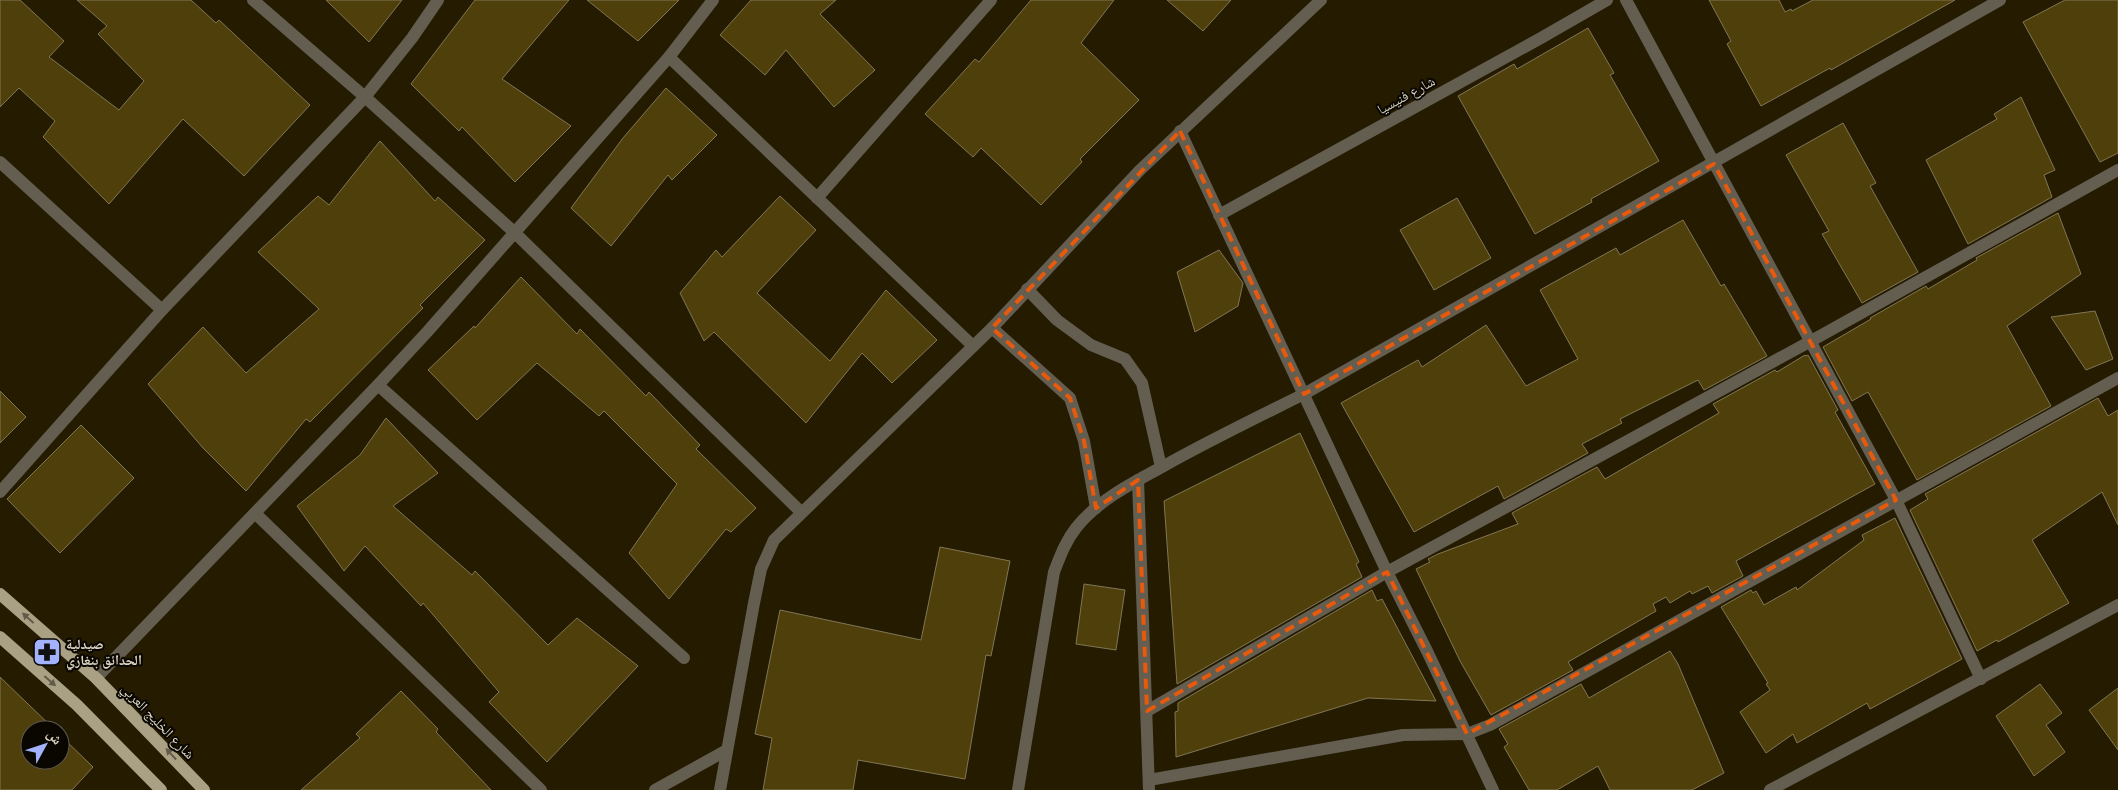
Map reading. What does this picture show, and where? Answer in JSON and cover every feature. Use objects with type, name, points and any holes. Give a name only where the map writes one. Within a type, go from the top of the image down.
[{"type":"main road","name":"شارع الخليج العربي","points":[[0,594],[96,678],[204,790]]},
{"type":"main road","points":[[0,637],[77,705],[161,790]]},
{"type":"street","points":[[253,0],[366,97],[514,232],[801,512]]},
{"type":"street","points":[[0,492],[162,310],[366,97],[412,38],[438,0]]},
{"type":"street","points":[[96,678],[378,385],[669,57],[713,0]]},
{"type":"street","points":[[817,198],[992,0]]},
{"type":"street","points":[[720,790],[761,568],[774,540],[992,328],[1140,170],[1321,0]]},
{"type":"street","name":"شارع فنيسيا","points":[[1219,215],[1607,0]]},
{"type":"street","points":[[1626,0],[1896,500],[1981,680]]},
{"type":"street","points":[[1018,790],[1054,572],[1076,528],[1096,508],[1138,480],[1205,443],[1304,394],[1714,164],[2000,0]]},
{"type":"street","points":[[669,57],[973,346]]},
{"type":"street","points":[[1180,131],[1387,572],[1493,790]]},
{"type":"street","points":[[0,162],[162,310]]},
{"type":"street","points":[[1146,711],[1387,572],[1811,341],[2118,170]]},
{"type":"street","points":[[1027,289],[1057,320],[1091,345],[1125,360],[1131,367],[1142,383],[1160,468]]},
{"type":"street","points":[[992,328],[1070,398],[1084,441],[1096,508]]},
{"type":"street","points":[[1138,480],[1149,785],[1403,735],[1467,734],[1490,725],[2118,378]]},
{"type":"street","points":[[378,385],[684,658]]},
{"type":"street","points":[[255,513],[540,790]]},
{"type":"street","points":[[1770,790],[1981,680],[2118,605]]},
{"type":"street","points":[[655,790],[727,750]]},
{"type":"highlighted area","points":[[1180,131],[1304,394],[1714,164],[1896,500],[1467,734],[1387,572],[1147,711],[1138,480],[1096,508],[1084,441],[1070,398],[992,328]]},
{"type":"building","points":[[0,0],[20,0],[64,41],[49,57],[119,110],[144,81],[98,34],[107,26],[77,0],[191,0],[216,23],[219,20],[310,105],[244,176],[183,119],[109,204],[43,137],[55,121],[19,88],[0,107]]},
{"type":"building","points":[[326,0],[402,0],[369,42]]},
{"type":"building","points":[[475,0],[569,0],[502,79],[571,126],[515,182],[462,127],[459,131],[411,84]]},
{"type":"building","points":[[587,0],[679,0],[638,41]]},
{"type":"building","points":[[751,0],[836,0],[820,14],[875,70],[834,107],[786,50],[765,75],[720,35]]},
{"type":"building","points":[[1031,0],[1114,0],[1081,43],[1139,100],[1080,159],[1082,162],[1041,205],[981,148],[973,157],[925,114],[975,59],[979,62]]},
{"type":"building","points":[[1167,0],[1231,0],[1203,31]]},
{"type":"building","points":[[1709,0],[1779,0],[1785,12],[1791,9],[1792,11],[1813,0],[1955,0],[1831,70],[1830,68],[1761,106],[1727,44],[1731,41]]},
{"type":"building","points":[[2065,0],[2118,0],[2118,153],[2100,162],[2023,22]]},
{"type":"building","points":[[1588,28],[1614,73],[1610,75],[1659,161],[1591,199],[1592,202],[1535,234],[1458,96],[1514,64],[1517,69]]},
{"type":"building","points":[[666,88],[717,135],[672,180],[668,175],[611,246],[571,208],[623,138]]},
{"type":"building","points":[[2021,97],[2055,170],[2044,175],[2052,197],[1968,244],[1926,160],[1997,119],[1994,114]]},
{"type":"building","points":[[1843,123],[1876,183],[1870,186],[1918,272],[1862,303],[1822,234],[1829,231],[1786,155]]},
{"type":"building","points":[[380,141],[435,201],[438,197],[485,240],[420,305],[423,308],[310,422],[306,419],[246,491],[203,448],[148,384],[203,327],[246,373],[319,309],[258,252],[318,196],[329,205]]},
{"type":"building","points":[[780,196],[816,230],[757,293],[830,361],[886,290],[937,340],[892,383],[862,353],[806,423],[714,332],[704,341],[680,293],[716,250],[722,257]]},
{"type":"building","points":[[1457,198],[1491,258],[1434,290],[1400,230]]},
{"type":"building","points":[[2058,213],[2081,274],[2007,326],[2051,406],[1917,480],[1868,392],[1852,401],[1823,347],[1926,286],[1928,289],[1977,260],[1976,258]]},
{"type":"building","points":[[1683,220],[1721,286],[1724,284],[1767,356],[1704,390],[1698,380],[1620,419],[1622,423],[1582,444],[1588,453],[1504,499],[1498,486],[1414,532],[1341,403],[1418,360],[1422,367],[1486,325],[1526,386],[1578,359],[1540,290],[1616,248],[1620,255]]},
{"type":"building","points":[[1219,250],[1243,283],[1238,306],[1195,332],[1177,272]]},
{"type":"building","points":[[521,277],[577,334],[580,329],[646,396],[649,392],[700,445],[696,449],[756,508],[731,532],[726,529],[669,599],[629,553],[677,484],[604,411],[599,416],[537,363],[477,420],[428,370],[474,326],[475,328]]},
{"type":"building","points":[[2095,311],[2113,359],[2086,370],[2051,317]]},
{"type":"building","points":[[1808,355],[1838,410],[1835,412],[1875,484],[1736,561],[1743,576],[1712,593],[1708,586],[1692,594],[1690,591],[1670,603],[1666,597],[1653,604],[1656,611],[1568,662],[1573,670],[1491,715],[1460,661],[1416,569],[1430,562],[1428,559],[1438,554],[1518,524],[1512,513],[1597,467],[1605,479],[1719,413],[1713,404],[1775,370],[1777,372]]},
{"type":"building","points":[[0,391],[26,417],[0,443]]},
{"type":"building","points":[[2098,398],[2108,416],[2118,410],[2118,525],[2102,492],[2032,540],[2069,603],[1998,642],[1997,640],[1977,651],[1910,510],[1928,499],[1925,494]]},
{"type":"building","points":[[386,418],[438,473],[393,506],[472,575],[475,571],[548,645],[577,618],[638,666],[547,762],[489,702],[499,692],[423,603],[421,606],[365,546],[344,571],[297,506],[360,455]]},
{"type":"building","points":[[81,425],[134,478],[60,553],[7,499]]},
{"type":"building","points":[[1300,433],[1359,562],[1356,564],[1362,577],[1177,684],[1164,501]]},
{"type":"building","points":[[1895,518],[1962,659],[1870,709],[1867,703],[1797,743],[1793,734],[1766,753],[1740,712],[1770,690],[1766,684],[1768,683],[1721,607],[1751,590],[1753,593],[1756,591],[1764,605],[1796,587],[1797,590],[1864,540],[1862,535]]},
{"type":"building","points":[[940,547],[1010,561],[991,656],[986,655],[965,779],[858,760],[853,790],[763,790],[772,738],[755,734],[780,610],[921,640]]},
{"type":"building","points":[[1084,584],[1125,590],[1116,650],[1076,644]]},
{"type":"building","points":[[1372,590],[1377,601],[1382,599],[1436,701],[1368,698],[1176,757],[1175,712],[1178,711],[1178,703]]},
{"type":"building","points":[[1670,651],[1678,664],[1724,773],[1692,790],[1610,790],[1598,766],[1557,790],[1529,790],[1504,747],[1508,744],[1499,729],[1581,684],[1589,698]]},
{"type":"building","points":[[0,677],[45,720],[20,720],[20,770],[70,770],[70,745],[93,767],[72,790],[0,790]]},
{"type":"building","points":[[2040,684],[2062,713],[2046,725],[2065,752],[2034,776],[1996,716]]},
{"type":"building","points":[[2118,688],[2118,750],[2089,710]]},
{"type":"building","points":[[401,691],[438,729],[436,732],[491,790],[301,790],[360,738],[356,734]]},
{"type":"place","name":"صيدلية الحدائق بنغازي","points":[[47,652]]}]
